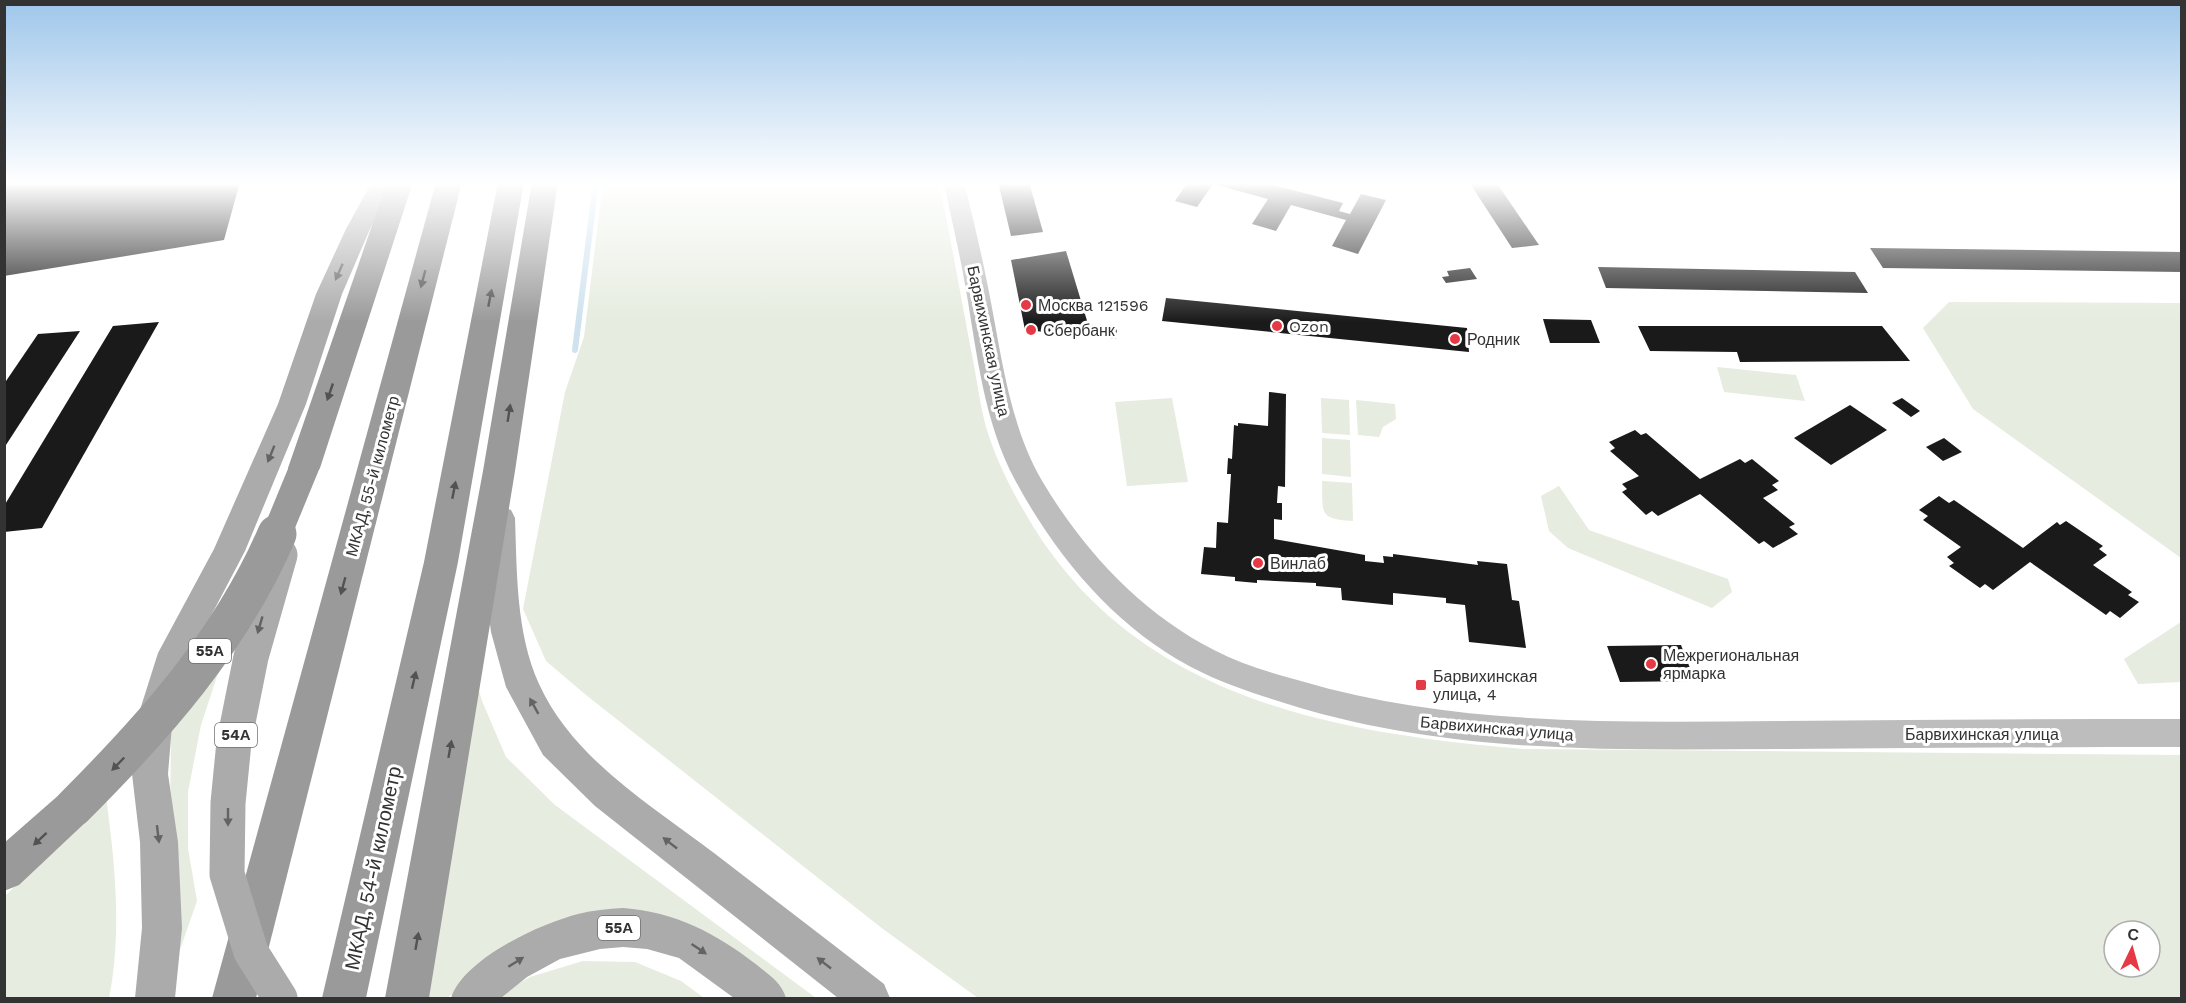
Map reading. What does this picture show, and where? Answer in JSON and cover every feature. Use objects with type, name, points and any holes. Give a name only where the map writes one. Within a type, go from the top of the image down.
[{"type":"highway","name":"54А","points":[[304,468],[384,229]]},
{"type":"highway","name":"МКАД, 55-й километр","points":[[234,999],[436,229]]},
{"type":"highway","name":"МКАД, 54-й километр","points":[[345,999],[441,562],[502,229]]},
{"type":"highway","points":[[407,999],[499,471],[538,229]]},
{"type":"highway","name":"55А","points":[[4,871],[121,761],[181,691],[247,598],[304,468]]},
{"type":"main road","points":[[155,999],[162,928],[159,842],[150,774],[156,713],[175,653],[229,552],[292,404],[329,294],[358,229]]},
{"type":"main road","name":"54А","points":[[280,999],[252,952],[227,874],[228,803],[234,742],[251,657],[304,468]]},
{"type":"main road","points":[[499,471],[501,586],[507,632],[523,687],[555,744],[608,794],[870,999]]},
{"type":"main road","name":"55А","points":[[471,999],[512,963],[557,938],[600,929],[636,926],[664,932],[694,945],[766,999]]},
{"type":"street","name":"Барвихинская улица","points":[[963,229],[987,349],[1006,426],[1025,474],[1050,515],[1084,561],[1154,626],[1194,654],[1236,674],[1305,698],[1374,715],[1471,729],[1651,736],[2181,733]]},
{"type":"shaded area","points":[[597,229],[948,229],[981,407],[995,452],[1011,488],[1031,523],[1075,583],[1126,630],[1184,668],[1246,696],[1312,717],[1381,732],[1523,749],[2181,755],[2181,998],[978,998],[883,929],[546,661],[523,609],[565,392],[584,337]]},
{"type":"shaded area","points":[[1949,302],[2181,303],[2181,558],[1973,409],[1923,328]]},
{"type":"shaded area","points":[[1717,367],[1796,375],[1805,401],[1724,392]]},
{"type":"shaded area","points":[[1172,398],[1188,482],[1127,486],[1115,402]]},
{"type":"shaded area","points":[[1321,398],[1349,400],[1350,435],[1322,433]]},
{"type":"shaded area","points":[[1356,400],[1395,404],[1396,419],[1383,427],[1379,437],[1358,435]]},
{"type":"shaded area","points":[[1322,438],[1350,440],[1351,477],[1322,474]]},
{"type":"shaded area","points":[[1322,481],[1352,483],[1353,521],[1328,516],[1323,507]]},
{"type":"shaded area","points":[[1559,486],[1589,530],[1728,579],[1732,592],[1712,608],[1568,548],[1549,531],[1541,496]]},
{"type":"shaded area","points":[[2181,622],[2181,682],[2138,684],[2124,659]]},
{"type":"shaded area","points":[[223,658],[201,725],[188,792],[188,848],[197,901],[163,998],[169,948],[171,726]]},
{"type":"shaded area","points":[[471,664],[482,701],[506,757],[555,805],[816,998],[774,998],[701,940],[649,921],[473,978],[447,998],[417,998]]},
{"type":"shaded area","points":[[106,797],[116,898],[115,948],[109,998],[5,998],[5,896]]},
{"type":"shaded area","points":[[583,961],[635,962],[681,981],[704,998],[492,998],[530,977]]},
{"type":"building","points":[[4,229],[227,229],[224,240],[4,276]]},
{"type":"building","points":[[1009,229],[1042,229],[1043,232],[1011,236]]},
{"type":"building","points":[[1341,229],[1371,229],[1358,254],[1332,246]]},
{"type":"building","points":[[1499,229],[1528,229],[1539,245],[1512,248]]},
{"type":"building","points":[[1870,248],[2182,252],[2182,272],[1883,268]]},
{"type":"building","points":[[1066,251],[1088,324],[1117,327],[1116,339],[1025,330],[1011,260]]},
{"type":"building","points":[[1598,267],[1855,272],[1868,293],[1606,288]]},
{"type":"building","points":[[1470,268],[1477,279],[1446,283],[1442,277],[1449,276],[1447,271]]},
{"type":"building","points":[[1166,298],[1467,328],[1469,352],[1162,321]]},
{"type":"building","points":[[1543,319],[1591,320],[1600,343],[1550,343]]},
{"type":"building","points":[[159,322],[42,528],[4,532],[4,506],[113,326]]},
{"type":"building","points":[[1638,326],[1882,326],[1910,361],[1740,362],[1737,352],[1650,351]]},
{"type":"building","points":[[80,331],[4,448],[4,384],[38,334]]},
{"type":"building","points":[[1269,392],[1286,394],[1285,487],[1278,486],[1277,503],[1282,503],[1282,520],[1274,519],[1274,539],[1365,555],[1365,561],[1384,563],[1383,556],[1393,557],[1393,554],[1478,565],[1477,561],[1507,564],[1512,600],[1519,601],[1526,648],[1469,642],[1465,605],[1446,603],[1446,598],[1393,593],[1393,605],[1342,600],[1341,588],[1316,586],[1316,583],[1257,580],[1257,583],[1235,581],[1235,577],[1201,574],[1204,547],[1216,548],[1217,522],[1228,523],[1231,474],[1227,474],[1228,458],[1232,459],[1234,425],[1238,426],[1238,423],[1268,426]]},
{"type":"building","points":[[1902,398],[1920,411],[1911,417],[1892,403]]},
{"type":"building","points":[[1850,405],[1887,430],[1831,465],[1794,438]]},
{"type":"building","points":[[1635,430],[1641,435],[1646,433],[1700,479],[1740,459],[1745,463],[1752,459],[1779,481],[1772,485],[1778,490],[1763,498],[1795,524],[1789,527],[1798,534],[1773,548],[1764,541],[1759,544],[1700,494],[1658,516],[1652,511],[1646,515],[1622,492],[1627,489],[1622,484],[1639,476],[1610,451],[1615,448],[1609,442]]},
{"type":"building","points":[[1944,438],[1962,452],[1943,461],[1926,447]]},
{"type":"building","points":[[1939,496],[1949,503],[1954,500],[2023,548],[2057,522],[2060,525],[2066,521],[2103,546],[2099,549],[2107,555],[2093,565],[2132,592],[2128,595],[2139,602],[2120,618],[2110,611],[2106,615],[2030,562],[1993,590],[1985,584],[1980,588],[1949,566],[1954,563],[1947,557],[1961,547],[1923,520],[1928,516],[1919,510]]},
{"type":"building","name":"Межрегиональная ярмарка","points":[[1681,645],[1695,681],[1620,682],[1607,646]]},
{"type":"waterway","points":[[575,350],[590,229]]},
{"type":"place","name":"Москва 121596","points":[[1026,305]]},
{"type":"place","name":"Ozon","points":[[1277,326]]},
{"type":"place","name":"Сбербанк","points":[[1031,330]]},
{"type":"place","name":"Родник","points":[[1455,339]]},
{"type":"place","name":"Винлаб","points":[[1258,563]]},
{"type":"place","name":"Межрегиональная ярмарка","points":[[1651,664]]},
{"type":"place","name":"Барвихинская улица, 4","points":[[1421,685]]}]
